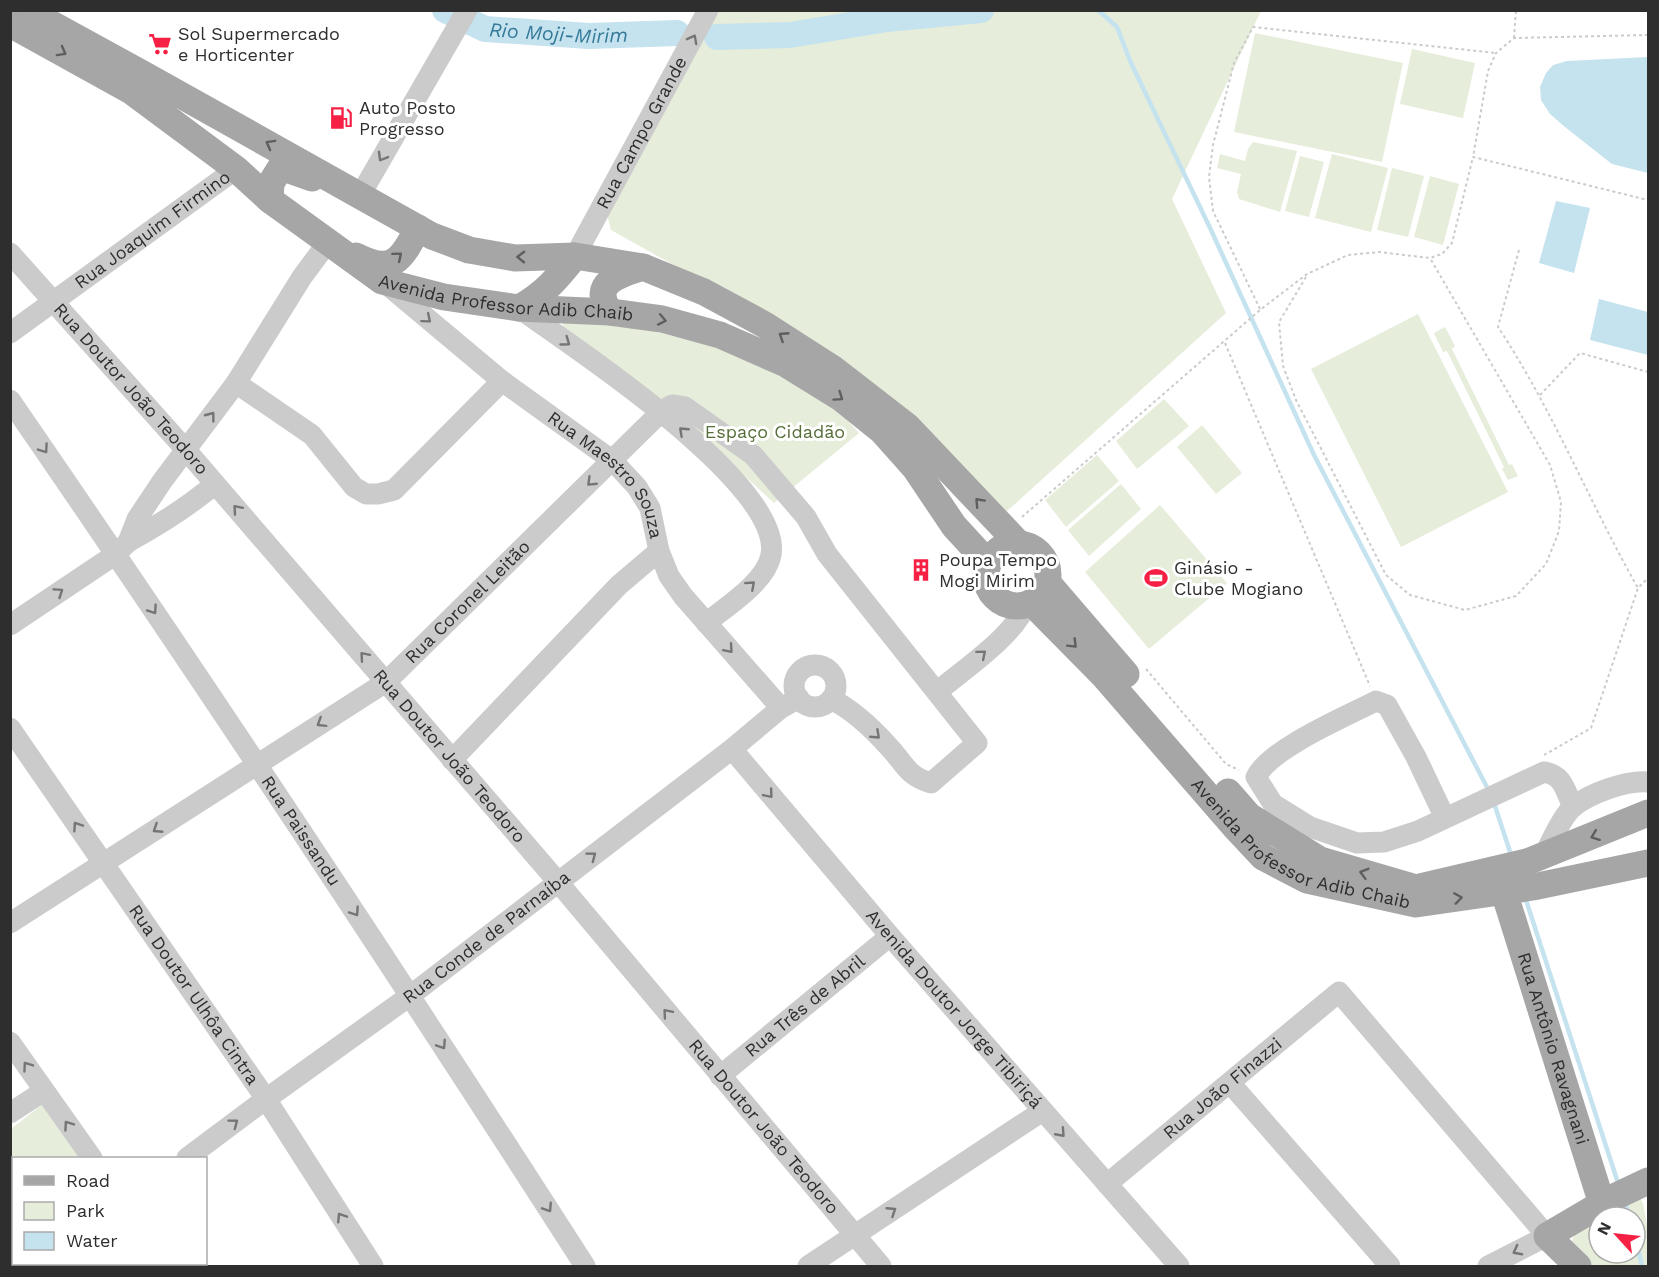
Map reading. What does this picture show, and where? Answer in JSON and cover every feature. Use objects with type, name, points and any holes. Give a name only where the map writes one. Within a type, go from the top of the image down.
[{"type":"main road","points":[[26,10],[361,194],[432,236],[469,250],[515,258],[575,256],[643,267],[704,292],[755,319],[832,368],[908,427],[1019,532],[1030,547],[1039,552],[1048,571],[1035,596],[1015,606],[1003,603],[994,596],[988,586],[986,575],[988,563],[1001,549],[1010,545],[1019,532]]},
{"type":"main road","name":"Avenida Professor Adib Chaib","points":[[10,24],[131,91],[236,169],[270,200],[382,281],[444,297],[519,308],[609,312],[662,319],[720,334],[786,364],[841,398],[882,431],[915,468],[954,526],[988,563]]},
{"type":"main road","points":[[236,169],[254,165],[281,167],[361,194]]},
{"type":"main road","points":[[270,200],[271,183],[281,167]]},
{"type":"main road","points":[[328,242],[372,264],[383,265],[393,262],[402,255],[418,228]]},
{"type":"main road","points":[[519,308],[536,299],[553,284],[575,256]]},
{"type":"main road","points":[[609,312],[604,305],[603,298],[608,282],[615,276],[643,267]]},
{"type":"main road","name":"Avenida Professor Adib Chaib","points":[[1035,596],[1263,857],[1307,880],[1416,904],[1521,875],[1648,864]]},
{"type":"main road","name":"Avenida Professor Adib Chaib","points":[[1521,875],[1648,813]]},
{"type":"main road","name":"Rua Antônio Ravagnani","points":[[1521,875],[1632,1190]]},
{"type":"main road","points":[[1578,1266],[1547,1236],[1632,1190]]},
{"type":"street","points":[[361,194],[467,10]]},
{"type":"street","name":"Rua Campo Grande","points":[[575,256],[708,10]]},
{"type":"street","name":"Rua Joaquim Firmino","points":[[10,333],[236,169]]},
{"type":"street","points":[[122,548],[137,519],[236,383],[302,277],[328,242]]},
{"type":"street","name":"Rua Doutor João Teodoro","points":[[10,253],[186,450],[558,882],[881,1266]]},
{"type":"street","name":"Rua Maestro Souza","points":[[382,281],[502,381],[613,461],[637,487],[650,508],[659,550],[669,576],[706,623],[790,703]]},
{"type":"street","points":[[519,308],[662,411],[732,477],[763,517],[770,533],[772,552],[768,566],[757,581],[706,623]]},
{"type":"street","points":[[236,383],[312,435],[354,487],[366,494],[378,494],[394,490],[502,381]]},
{"type":"street","name":"Rua Paissandu","points":[[10,400],[122,548],[256,764],[411,995],[585,1266]]},
{"type":"street","points":[[662,411],[672,405],[685,407],[753,455],[806,517],[827,554],[977,743],[931,783],[915,778],[888,746],[845,706],[831,699]]},
{"type":"street","name":"Rua Coronel Leitão","points":[[10,923],[386,682],[662,411]]},
{"type":"street","points":[[10,625],[195,501],[215,484]]},
{"type":"street","points":[[452,760],[620,585],[659,550]]},
{"type":"street","points":[[937,692],[1010,630],[1035,596]]},
{"type":"street","points":[[815,665],[828,669],[835,680],[831,699],[819,706],[790,703],[798,675],[808,666],[815,665]]},
{"type":"street","points":[[1445,818],[1388,705],[1376,701],[1287,748],[1260,770],[1256,777],[1259,785],[1274,804],[1310,827],[1357,843],[1384,842],[1418,831],[1544,772],[1559,777],[1573,807]]},
{"type":"street","name":"Rua Conde de Parnaíba","points":[[188,1157],[411,995],[790,703]]},
{"type":"street","name":"Rua Doutor Ulhôa Cintra","points":[[10,728],[266,1099],[373,1266]]},
{"type":"street","name":"Avenida Doutor Jorge Tibiriçá","points":[[732,749],[1041,1112],[1179,1266]]},
{"type":"street","points":[[1521,875],[1573,807],[1606,789],[1637,781],[1648,782]]},
{"type":"street","name":"Rua Três de Abril","points":[[720,1076],[890,936]]},
{"type":"street","name":"Rua João Finazzi","points":[[1107,1184],[1339,992],[1547,1236]]},
{"type":"street","points":[[10,1042],[91,1157]]},
{"type":"street","points":[[1230,1083],[1390,1266]]},
{"type":"street","points":[[10,1113],[44,1091]]},
{"type":"street","points":[[808,1266],[1041,1112]]},
{"type":"street","points":[[1488,1266],[1547,1236]]},
{"type":"path","points":[[1514,38],[1516,11]]},
{"type":"path","points":[[1260,310],[1213,211],[1209,177],[1213,145],[1234,63],[1253,27],[1497,53]]},
{"type":"path","points":[[1019,532],[1224,342],[1260,310],[1307,274],[1348,255],[1379,252],[1430,258],[1442,254],[1452,243],[1473,157],[1488,71],[1497,53],[1514,38],[1648,35]]},
{"type":"path","points":[[1473,157],[1648,200]]},
{"type":"path","points":[[1519,250],[1498,327],[1540,395],[1611,540],[1638,588]]},
{"type":"path","points":[[1307,274],[1279,322],[1283,366],[1296,400],[1386,575],[1410,595],[1465,610],[1515,596],[1546,564],[1559,531],[1561,502],[1550,465],[1430,258]]},
{"type":"path","points":[[1224,342],[1376,701]]},
{"type":"path","points":[[1540,395],[1580,354],[1648,372]]},
{"type":"green space","points":[[719,11],[1261,11],[1172,199],[1226,313],[1006,512],[693,276],[611,230],[607,214]]},
{"type":"green space","points":[[1255,33],[1403,63],[1382,162],[1234,132]]},
{"type":"green space","points":[[1412,49],[1475,63],[1463,118],[1400,104]]},
{"type":"green space","points":[[1253,142],[1297,151],[1280,212],[1239,199],[1237,192],[1241,174],[1217,168],[1220,154],[1245,161],[1248,149]]},
{"type":"green space","points":[[1332,154],[1388,168],[1371,232],[1315,218]]},
{"type":"green space","points":[[1300,156],[1324,162],[1309,217],[1285,211]]},
{"type":"green space","points":[[1392,168],[1424,176],[1408,237],[1377,230]]},
{"type":"green space","points":[[1430,176],[1459,184],[1443,245],[1414,237]]},
{"type":"green space","points":[[1418,314],[1508,492],[1401,547],[1311,369]]},
{"type":"green space","name":"Espaço Cidadão","points":[[562,321],[646,329],[730,351],[788,377],[840,412],[859,433],[774,503],[672,409],[564,332]]},
{"type":"green space","points":[[1445,327],[1455,346],[1452,349],[1509,465],[1512,464],[1518,476],[1508,480],[1502,469],[1504,467],[1447,351],[1443,352],[1434,333]]},
{"type":"green space","points":[[1164,399],[1189,426],[1137,469],[1116,441]]},
{"type":"green space","points":[[1202,425],[1242,473],[1216,494],[1177,447]]},
{"type":"green space","points":[[1097,455],[1119,481],[1066,527],[1045,500]]},
{"type":"green space","points":[[1121,484],[1141,509],[1089,556],[1068,530]]},
{"type":"green space","name":"Ginásio - Clube Mogiano","points":[[1160,505],[1227,583],[1149,649],[1085,572]]},
{"type":"green space","points":[[44,1103],[81,1157],[12,1157],[12,1265],[32,1265],[30,1266],[11,1266],[11,1129]]},
{"type":"green space","points":[[1640,1199],[1643,1205],[1627,1205]]},
{"type":"green space","points":[[1647,1225],[1648,1266],[1588,1266],[1647,1265]]},
{"type":"green space","points":[[1587,1226],[1587,1265],[1571,1243],[1575,1233]]},
{"type":"water","points":[[1648,57],[1648,173],[1612,164],[1565,127],[1550,114],[1541,100],[1540,87],[1546,73],[1553,65],[1567,61]]},
{"type":"water","points":[[1556,201],[1590,208],[1574,273],[1539,263]]},
{"type":"water","points":[[1599,299],[1648,312],[1648,355],[1590,340]]},
{"type":"waterway","name":"Rio Moji-Mirim","points":[[445,10],[485,29],[589,36],[677,33]]},
{"type":"waterway","name":"Rio Moji-Mirim","points":[[717,37],[790,35],[887,19],[981,10]]},
{"type":"waterway","points":[[1098,10],[1117,27],[1131,63],[1211,230],[1314,455],[1490,793]]},
{"type":"waterway","points":[[1494,803],[1512,858]]},
{"type":"waterway","points":[[1525,897],[1619,1186]]},
{"type":"place","name":"Sol Supermercado e Horticenter","points":[[160,44]]},
{"type":"place","name":"Auto Posto Progresso","points":[[341,118]]},
{"type":"place","name":"Poupa Tempo Mogi Mirim","points":[[921,570]]},
{"type":"place","name":"Ginásio - Clube Mogiano","points":[[1156,578]]}]
